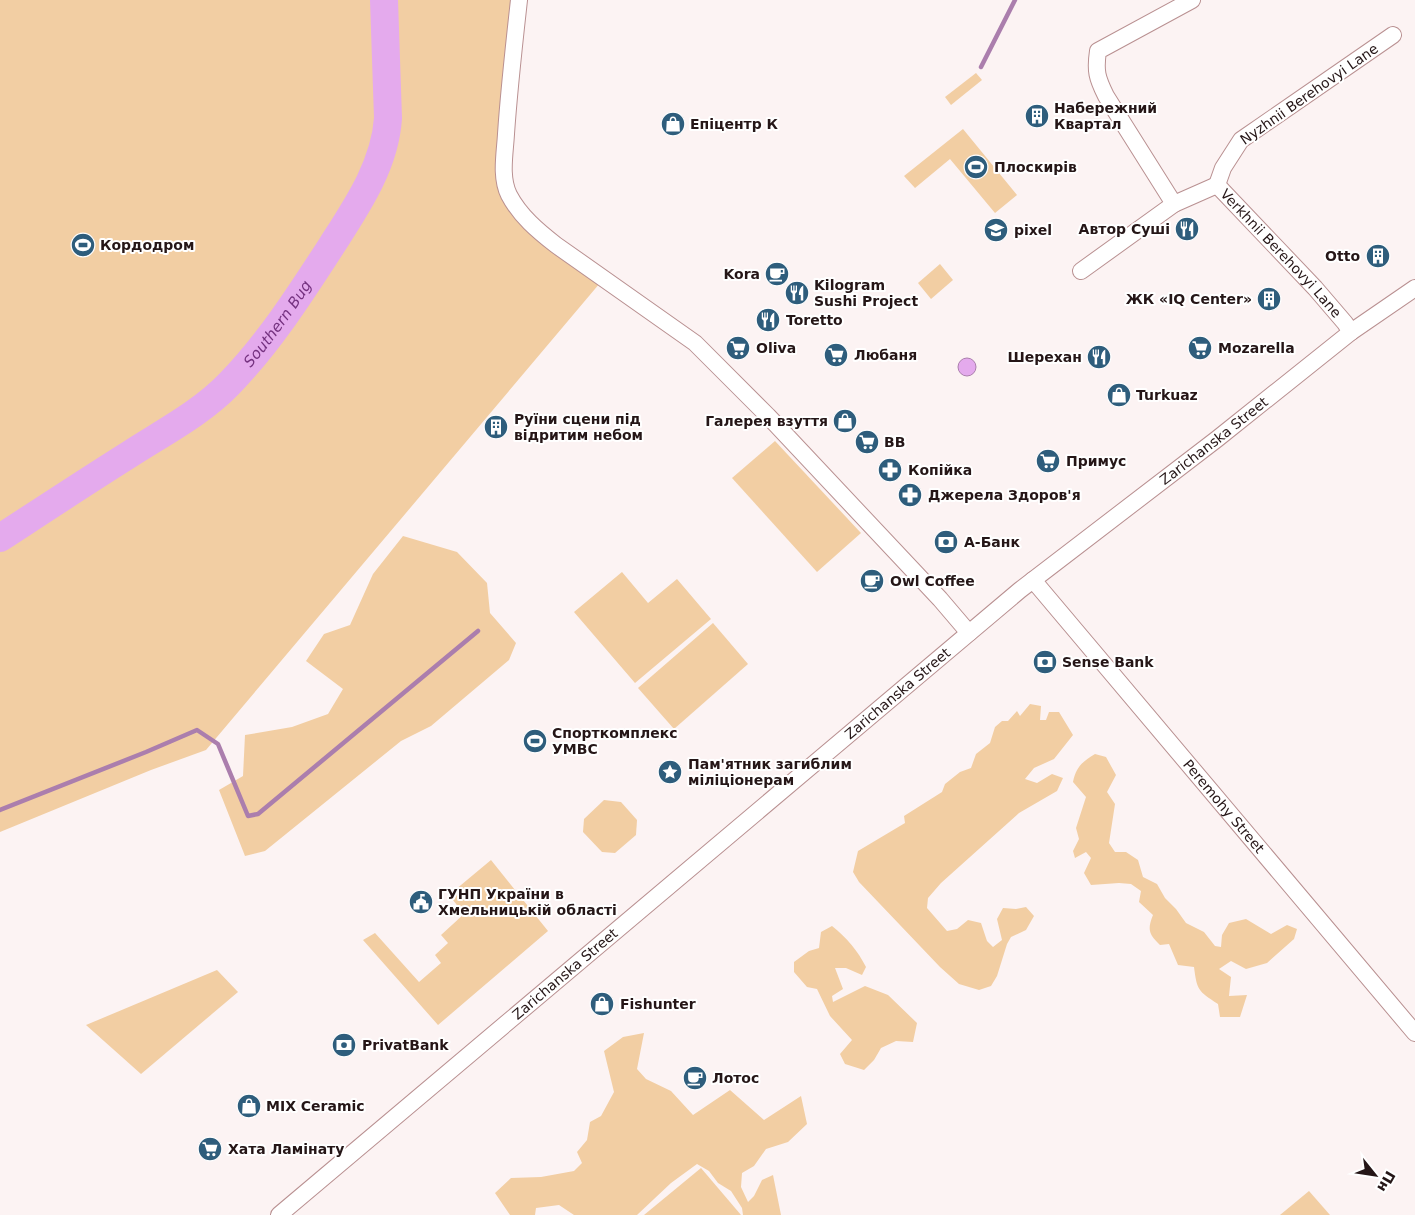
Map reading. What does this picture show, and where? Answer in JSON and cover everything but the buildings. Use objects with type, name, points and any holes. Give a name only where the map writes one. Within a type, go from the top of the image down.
[{"type":"street","points":[[519,0],[508,103],[504,165],[505,184],[515,205],[537,230],[556,245],[695,343],[768,416],[940,599],[969,634]]},
{"type":"street","points":[[1081,272],[1174,204],[1106,96],[1098,80],[1096,68],[1098,51],[1192,0]]},
{"type":"street","name":"Nyzhnii Berehovyi Lane","points":[[1217,184],[1223,168],[1241,140],[1394,35]]},
{"type":"street","name":"Verkhnii Berehovyi Lane","points":[[1174,204],[1217,184],[1315,288],[1351,332]]},
{"type":"street","name":"Zarichanska Street","points":[[279,1215],[1034,580],[1217,439],[1351,332],[1415,288]]},
{"type":"street","name":"Peremohy Street","points":[[1034,580],[1415,1033]]},
{"type":"shaded area","points":[[0,0],[513,0],[498,186],[600,283],[206,750],[151,770],[0,832]]},
{"type":"shaded area","points":[[976,73],[982,80],[951,105],[945,97]]},
{"type":"shaded area","name":"Плоскирів","points":[[963,129],[1017,195],[995,213],[950,159],[915,188],[904,176]]},
{"type":"shaded area","points":[[940,264],[953,280],[931,299],[918,283]]},
{"type":"shaded area","points":[[963,358],[971,358],[976,363],[974,374],[963,376],[958,371],[958,363]]},
{"type":"shaded area","points":[[775,441],[861,533],[817,572],[732,478]]},
{"type":"shaded area","points":[[403,536],[457,552],[487,583],[490,613],[516,643],[509,660],[431,726],[401,741],[265,851],[245,856],[219,790],[243,776],[245,735],[292,727],[328,714],[343,689],[306,661],[324,634],[350,625],[373,574]]},
{"type":"shaded area","points":[[622,572],[648,603],[677,579],[711,619],[635,683],[574,612]]},
{"type":"shaded area","points":[[713,623],[748,664],[674,729],[638,688]]},
{"type":"shaded area","points":[[1030,704],[1041,706],[1040,720],[1046,720],[1049,712],[1059,712],[1073,735],[1054,759],[1034,768],[1025,779],[1037,783],[1052,774],[1063,778],[1057,791],[1019,813],[941,883],[928,898],[927,908],[947,931],[957,929],[968,920],[981,923],[987,941],[993,947],[1002,940],[997,919],[1003,908],[1016,909],[1026,907],[1034,916],[1026,930],[1011,937],[997,976],[991,986],[979,990],[959,984],[940,967],[859,882],[853,872],[858,851],[905,823],[904,816],[942,792],[945,784],[960,772],[971,768],[976,754],[990,743],[995,727],[1002,721],[1008,721],[1017,711],[1020,716]]},
{"type":"shaded area","points":[[1095,754],[1106,757],[1116,775],[1107,792],[1115,804],[1109,843],[1115,852],[1126,852],[1138,860],[1143,877],[1157,884],[1165,898],[1186,923],[1204,932],[1215,946],[1221,947],[1222,935],[1229,923],[1246,919],[1271,934],[1287,925],[1297,929],[1294,939],[1267,963],[1246,969],[1231,961],[1219,969],[1231,977],[1229,996],[1247,995],[1240,1017],[1220,1017],[1218,1004],[1202,993],[1196,981],[1194,967],[1178,965],[1169,944],[1160,945],[1153,938],[1150,932],[1150,924],[1153,915],[1139,902],[1141,891],[1131,884],[1091,885],[1084,873],[1091,858],[1086,852],[1075,858],[1073,851],[1079,839],[1076,828],[1086,797],[1073,782],[1080,765]]},
{"type":"shaded area","points":[[604,800],[621,802],[637,820],[636,835],[615,853],[602,852],[583,832],[584,819]]},
{"type":"shaded area","points":[[491,860],[548,931],[438,1025],[363,940],[375,933],[419,982],[441,963],[435,955],[448,943],[441,935],[464,914],[449,895]]},
{"type":"shaded area","points":[[832,926],[852,945],[866,967],[862,975],[846,968],[835,968],[843,989],[832,996],[833,1002],[865,986],[888,995],[917,1023],[913,1042],[896,1041],[881,1048],[874,1060],[864,1070],[845,1064],[840,1054],[852,1040],[830,1016],[817,989],[807,987],[794,972],[794,962],[809,951],[819,948],[821,932]]},
{"type":"shaded area","points":[[217,970],[238,992],[141,1074],[86,1025]]},
{"type":"shaded area","points":[[644,1033],[637,1069],[646,1079],[671,1091],[693,1115],[730,1090],[764,1120],[801,1096],[807,1124],[788,1142],[766,1149],[754,1166],[742,1173],[741,1187],[748,1202],[754,1196],[762,1180],[773,1175],[781,1215],[743,1215],[742,1208],[731,1191],[718,1183],[709,1171],[697,1164],[671,1183],[637,1215],[574,1215],[559,1205],[536,1208],[535,1215],[510,1215],[495,1193],[511,1178],[541,1177],[574,1171],[582,1163],[577,1152],[587,1140],[590,1122],[601,1116],[614,1092],[604,1051],[623,1037]]},
{"type":"shaded area","points":[[701,1168],[741,1215],[644,1215]]},
{"type":"shaded area","points":[[1309,1191],[1330,1215],[1280,1215]]},
{"type":"waterway","name":"Southern Bug","points":[[0,538],[182,422],[206,404],[244,368],[284,317],[360,200],[376,169],[382,152],[388,118],[384,0]]},
{"type":"waterway","points":[[981,67],[1015,0]]},
{"type":"waterway","points":[[0,810],[197,730],[218,744],[248,816],[258,814],[478,631]]},
{"type":"place","name":"Набережний Квартал","points":[[1037,116]]},
{"type":"place","name":"Епіцентр К","points":[[673,124]]},
{"type":"place","name":"Плоскирів","points":[[976,167]]},
{"type":"place","name":"Автор Суші","points":[[1187,229]]},
{"type":"place","name":"pixel","points":[[996,230]]},
{"type":"place","name":"Кордодром","points":[[83,245]]},
{"type":"place","name":"Otto","points":[[1378,256]]},
{"type":"place","name":"Kora","points":[[777,274]]},
{"type":"place","name":"Kilogram Sushi Project","points":[[797,293]]},
{"type":"place","name":"ЖК «IQ Center»","points":[[1269,299]]},
{"type":"place","name":"Toretto","points":[[768,320]]},
{"type":"place","name":"Oliva","points":[[738,348]]},
{"type":"place","name":"Mozarella","points":[[1200,348]]},
{"type":"place","name":"Любаня","points":[[836,355]]},
{"type":"place","name":"Шерехан","points":[[1099,357]]},
{"type":"place","name":"Turkuaz","points":[[1119,395]]},
{"type":"place","name":"Галерея взуття","points":[[845,421]]},
{"type":"place","name":"Руїни сцени під відритим небом","points":[[496,427]]},
{"type":"place","name":"ВВ","points":[[867,442]]},
{"type":"place","name":"Примус","points":[[1048,461]]},
{"type":"place","name":"Копійка","points":[[890,470]]},
{"type":"place","name":"Джерела Здоров'я","points":[[910,495]]},
{"type":"place","name":"А-Банк","points":[[946,542]]},
{"type":"place","name":"Owl Coffee","points":[[872,581]]},
{"type":"place","name":"Sense Bank","points":[[1045,662]]},
{"type":"place","name":"Спорткомплекс УМВС","points":[[535,741]]},
{"type":"place","name":"Пам'ятник загиблим міліціонерам","points":[[670,772]]},
{"type":"place","name":"ГУНП України в Хмельницькій області","points":[[421,902]]},
{"type":"place","name":"Fishunter","points":[[602,1004]]},
{"type":"place","name":"PrivatBank","points":[[344,1045]]},
{"type":"place","name":"Лотос","points":[[695,1078]]},
{"type":"place","name":"MIX Ceramic","points":[[249,1106]]},
{"type":"place","name":"Хата Ламінату","points":[[210,1149]]}]
